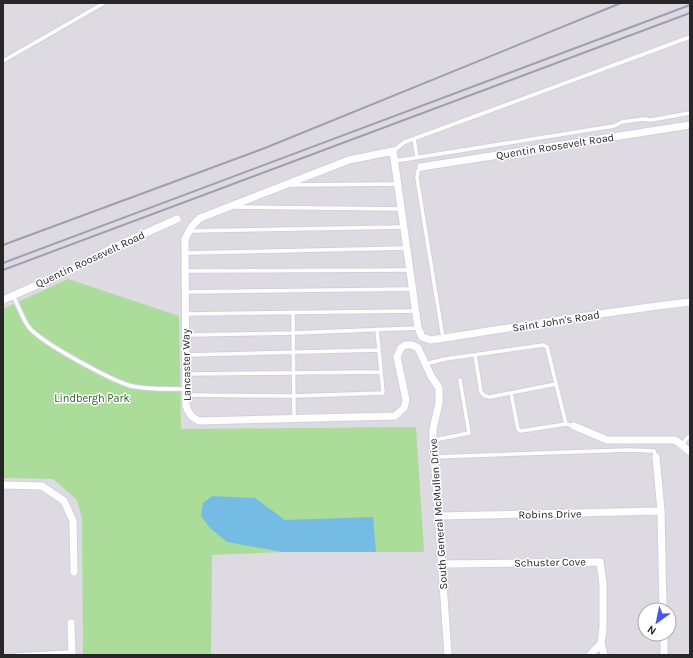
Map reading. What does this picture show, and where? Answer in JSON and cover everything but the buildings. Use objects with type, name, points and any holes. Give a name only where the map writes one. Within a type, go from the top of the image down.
[{"type":"street","name":"Quentin Roosevelt Road","points":[[421,167],[690,125]]},
{"type":"street","points":[[189,231],[200,218],[284,185],[349,160],[393,152],[418,328]]},
{"type":"street","name":"Quentin Roosevelt Road","points":[[3,300],[71,270],[110,249],[177,219]]},
{"type":"street","name":"Lancaster Way","points":[[189,231],[185,239],[186,406],[188,414],[194,419],[395,416],[404,408],[406,400],[397,357],[401,348],[405,345],[412,345],[418,348],[422,355]]},
{"type":"street","name":"Saint John's Road","points":[[418,328],[422,337],[431,340],[636,308],[690,302]]},
{"type":"street","name":"South General McMullen Drive","points":[[422,355],[425,364],[439,388],[439,403],[432,440],[448,655]]},
{"type":"street","points":[[574,426],[607,440],[674,440],[690,452]]},
{"type":"street","points":[[656,457],[661,511],[663,602]]},
{"type":"street","points":[[3,485],[42,486],[64,501],[73,521],[74,572]]},
{"type":"street","name":"Robins Drive","points":[[438,516],[661,511]]},
{"type":"street","name":"Schuster Cove","points":[[442,564],[600,562],[603,628],[601,643],[604,655]]},
{"type":"street","points":[[71,623],[72,653]]},
{"type":"street","points":[[664,642],[664,655]]},
{"type":"street","points":[[590,655],[601,643]]},
{"type":"lane","points":[[3,61],[104,3]]},
{"type":"lane","points":[[393,152],[405,142],[690,37]]},
{"type":"lane","points":[[395,161],[614,126],[622,122],[642,119],[651,120],[690,113]]},
{"type":"lane","points":[[414,139],[417,157]]},
{"type":"lane","points":[[421,167],[418,171],[417,178],[442,338]]},
{"type":"lane","points":[[284,185],[398,184]]},
{"type":"lane","points":[[228,207],[402,209]]},
{"type":"lane","points":[[189,231],[404,227]]},
{"type":"lane","points":[[185,253],[407,248]]},
{"type":"lane","points":[[185,272],[410,270]]},
{"type":"lane","points":[[186,292],[413,289]]},
{"type":"lane","points":[[13,295],[29,326],[43,339],[61,351],[109,377],[131,386],[186,392],[294,396],[383,393],[377,329]]},
{"type":"lane","points":[[186,314],[416,310]]},
{"type":"lane","points":[[293,312],[294,418]]},
{"type":"lane","points":[[186,335],[293,333],[418,328]]},
{"type":"lane","points":[[425,364],[543,345],[547,347],[566,424]]},
{"type":"lane","points":[[186,355],[378,350]]},
{"type":"lane","points":[[475,355],[481,392],[485,396],[490,397],[556,384]]},
{"type":"lane","points":[[186,374],[380,372]]},
{"type":"lane","points":[[432,440],[469,433],[460,380]]},
{"type":"lane","points":[[511,393],[516,422],[520,431],[566,424],[574,426]]},
{"type":"lane","points":[[682,445],[687,438],[690,437]]},
{"type":"lane","points":[[434,457],[628,450],[654,452],[656,457]]},
{"type":"lane","points":[[17,655],[72,653]]},
{"type":"shaded area","points":[[3,3],[690,3],[690,655],[3,655]]},
{"type":"green space","name":"Lindbergh Park","points":[[68,279],[179,316],[181,429],[416,427],[424,552],[283,552],[212,555],[211,655],[83,655],[82,519],[77,500],[53,479],[3,478],[3,309]]},
{"type":"water","points":[[212,496],[255,498],[285,520],[373,517],[376,552],[283,552],[227,542],[210,528],[201,516],[203,503]]},
{"type":"railway","points":[[3,245],[265,148],[621,3]]},
{"type":"railway","points":[[3,263],[690,5]]},
{"type":"railway","points":[[3,270],[690,13]]}]
